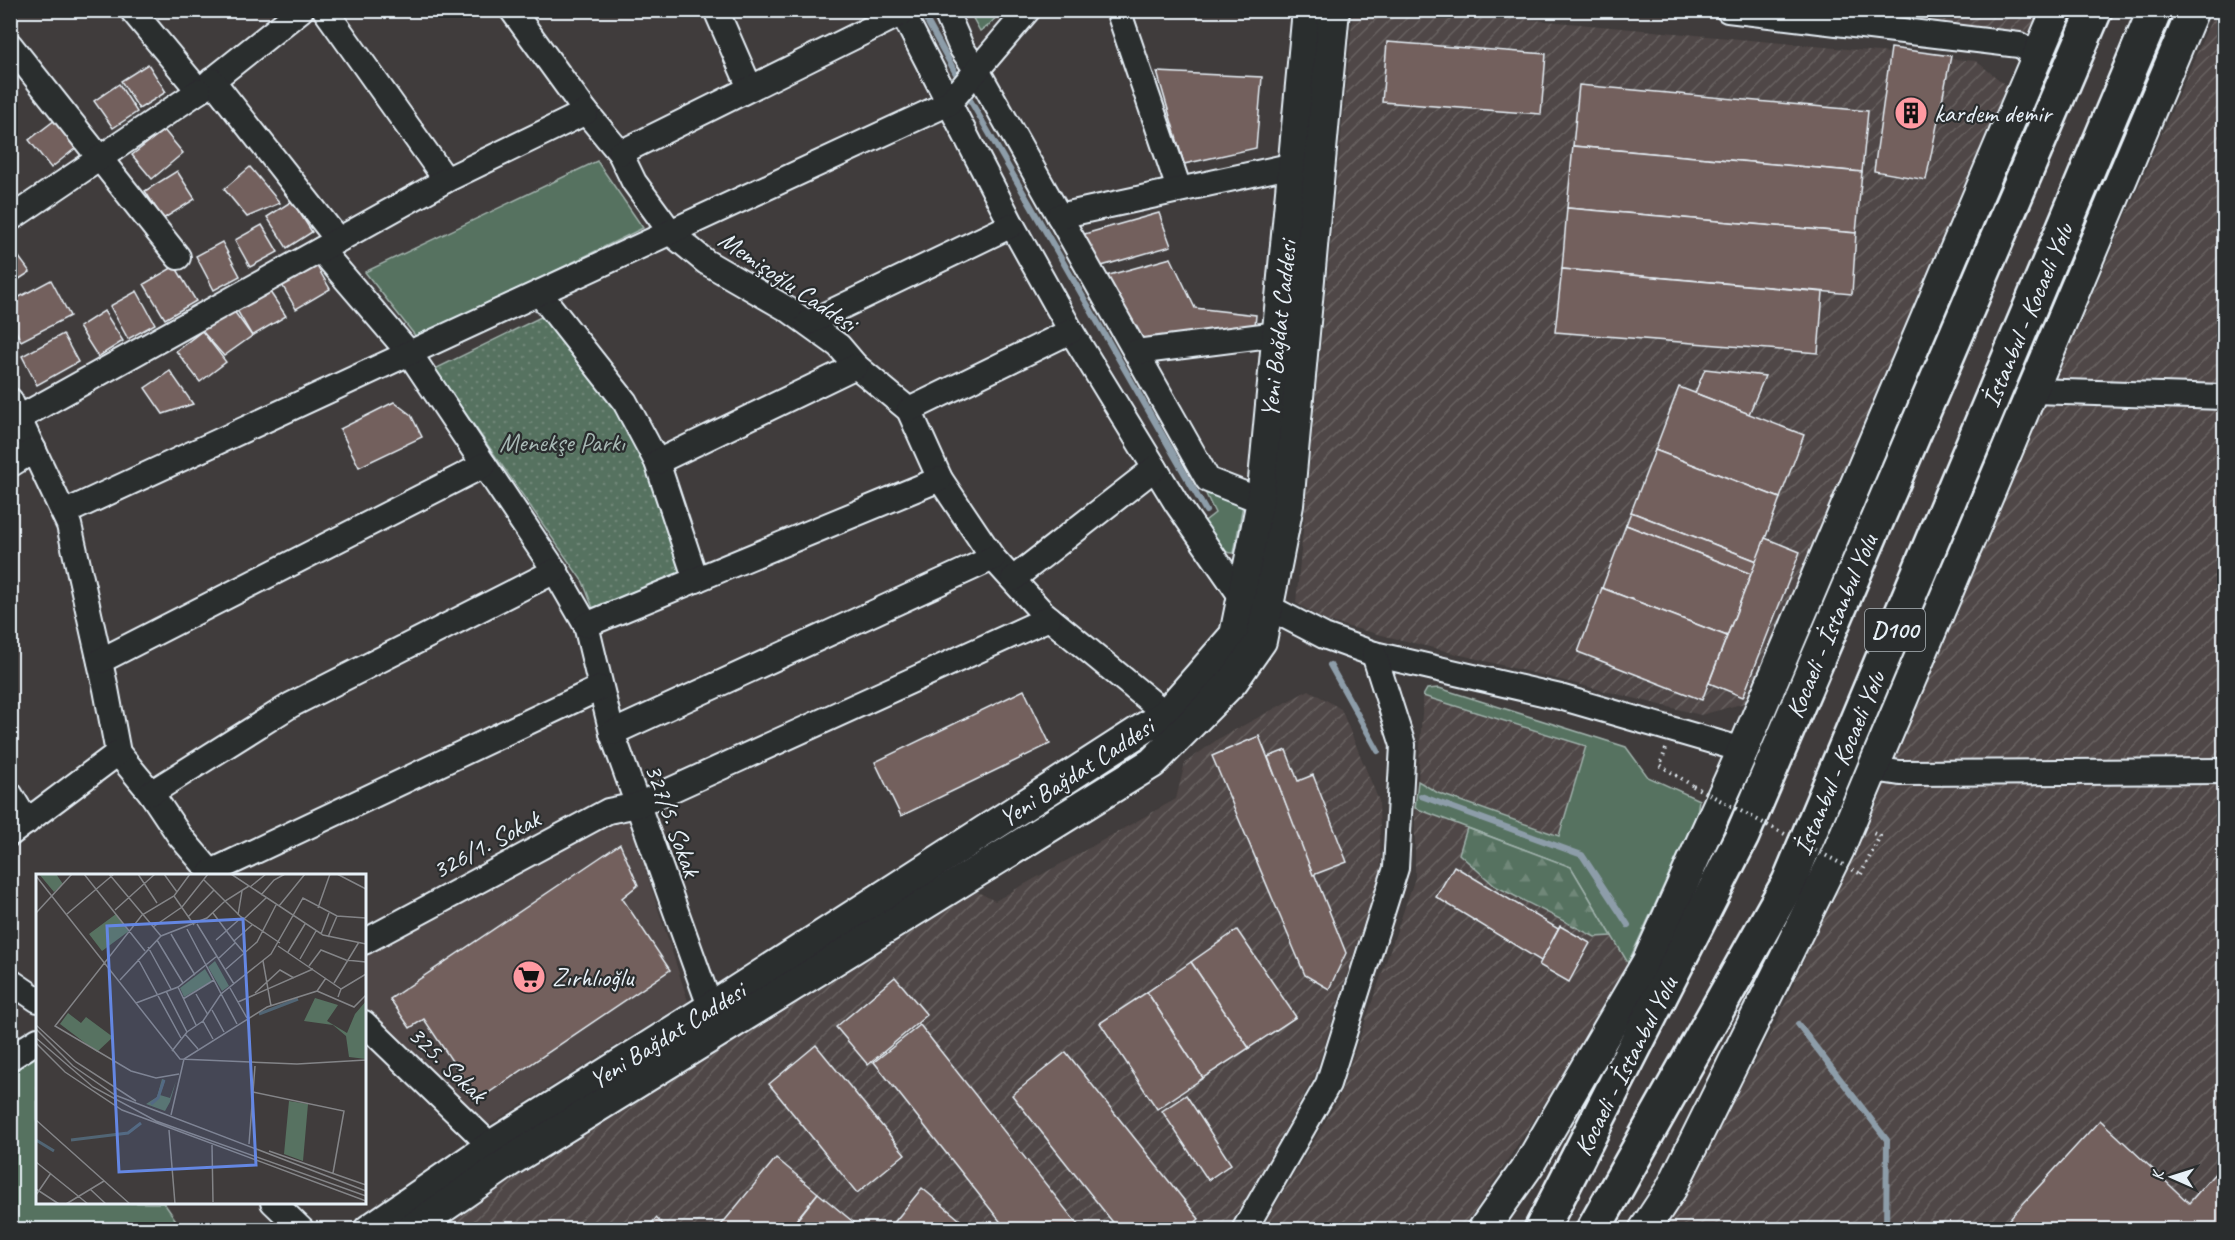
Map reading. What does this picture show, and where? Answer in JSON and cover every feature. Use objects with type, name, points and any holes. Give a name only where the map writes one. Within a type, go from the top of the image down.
[{"type":"highway","name":"Kocaeli - İstanbul Yolu","points":[[1541,1230],[1742,836],[2095,10]]},
{"type":"highway","name":"İstanbul - Kocaeli Yolu","points":[[1593,1230],[1789,882],[2155,10]]},
{"type":"main road","name":"Yeni Bağdat Caddesi","points":[[369,1230],[491,1146],[714,1019],[1152,763],[1233,681],[1261,640],[1256,603],[1262,501],[1308,10]]},
{"type":"main road","name":"Yeni Bağdat Caddesi","points":[[410,1230],[714,1019],[1167,714],[1235,635],[1256,603],[1288,505],[1334,10]]},
{"type":"main road","points":[[1484,1230],[1530,1163],[1648,961],[1743,750],[2057,10]]},
{"type":"main road","points":[[1644,1230],[1671,1189],[1839,849],[2193,10]]},
{"type":"street","name":"327/5. Sokak","points":[[132,10],[206,85],[330,245],[410,354],[555,571],[586,625],[612,733],[714,1019]]},
{"type":"street","points":[[10,219],[206,85],[302,10]]},
{"type":"street","points":[[325,10],[446,180]]},
{"type":"street","name":"Memişoğlu Caddesi","points":[[512,10],[586,112],[620,153],[634,182],[672,234],[706,262],[808,323],[839,346],[856,366],[909,410],[940,479],[993,558],[1049,618],[1167,714]]},
{"type":"street","points":[[716,10],[750,88]]},
{"type":"street","points":[[945,10],[962,49],[963,87],[1012,225],[1071,331],[1155,468],[1256,603],[1324,636],[1374,654],[1560,697],[1743,750]]},
{"type":"street","points":[[64,513],[672,234],[963,87],[1028,10]]},
{"type":"street","points":[[1118,10],[1179,189]]},
{"type":"street","points":[[1728,10],[2019,45],[2038,55]]},
{"type":"street","points":[[620,153],[902,12],[963,87],[1059,216],[1208,480],[1262,501]]},
{"type":"street","points":[[10,45],[178,257]]},
{"type":"street","points":[[586,112],[446,180],[330,245],[15,409],[69,525],[118,753],[151,793],[178,835],[212,874],[600,688]]},
{"type":"street","points":[[1059,216],[1294,165]]},
{"type":"street","points":[[808,323],[1012,225]]},
{"type":"street","points":[[540,294],[625,402],[657,462],[696,580]]},
{"type":"street","points":[[909,410],[1071,331]]},
{"type":"street","points":[[1136,352],[1278,334]]},
{"type":"street","points":[[657,462],[856,366]]},
{"type":"street","points":[[2033,391],[2224,397]]},
{"type":"street","points":[[10,465],[34,450]]},
{"type":"street","points":[[100,661],[484,465]]},
{"type":"street","points":[[1013,579],[1155,468]]},
{"type":"street","points":[[586,625],[940,479]]},
{"type":"street","points":[[612,733],[993,558]]},
{"type":"street","points":[[151,793],[291,705],[555,571]]},
{"type":"street","name":"326/1. Sokak","points":[[366,941],[608,811],[638,805],[1049,618]]},
{"type":"street","points":[[1244,1230],[1328,1084],[1396,868],[1403,745],[1374,654]]},
{"type":"street","points":[[10,794],[19,828],[118,753]]},
{"type":"street","points":[[1874,769],[1900,773],[2224,771]]},
{"type":"street","points":[[10,981],[36,999]]},
{"type":"street","name":"325. Sokak","points":[[366,1025],[491,1146]]},
{"type":"street","points":[[10,1058],[36,1041]]},
{"type":"street","points":[[274,1204],[302,1230]]},
{"type":"path","points":[[1660,765],[1693,786],[1861,874],[1880,836]]},
{"type":"shaded area","points":[[1353,11],[1439,11],[1976,61],[2008,87],[1752,701],[1701,715],[1326,621],[1296,603]]},
{"type":"shaded area","points":[[1795,11],[2041,11],[2034,27],[2023,35]]},
{"type":"shaded area","points":[[2215,11],[2224,11],[2224,1229],[1660,1230],[1777,1022]]},
{"type":"shaded area","points":[[1309,690],[1341,709],[1379,801],[1381,869],[1314,1077],[1230,1229],[432,1230],[976,891],[995,901],[1176,799],[1185,763],[1218,739]]},
{"type":"shaded area","points":[[1423,696],[1586,746],[1559,836],[1438,793],[1418,781]]},
{"type":"shaded area","points":[[1415,808],[1571,867],[1628,963],[1562,1076],[1463,1229],[1261,1230],[1338,1100],[1415,878]]},
{"type":"shaded area","points":[[628,816],[688,1001],[484,1128],[366,1008],[366,954]]},
{"type":"green space","points":[[969,11],[1002,11],[980,31]]},
{"type":"green space","points":[[597,161],[643,228],[417,338],[365,272]]},
{"type":"green space","name":"Menekşe Parkı","points":[[545,315],[615,407],[650,467],[683,572],[593,608],[583,582],[435,369]]},
{"type":"green space","points":[[1204,490],[1243,505],[1234,553],[1219,547],[1201,524],[1215,513]]},
{"type":"green space","points":[[1439,688],[1626,747],[1648,777],[1699,800],[1697,813],[1628,963],[1571,867],[1415,808],[1418,781],[1438,793],[1559,836],[1586,746],[1423,696],[1427,689]]},
{"type":"green space","points":[[1467,828],[1571,867],[1612,936],[1595,937],[1495,886],[1459,854]]},
{"type":"green space","points":[[36,1050],[36,1204],[165,1204],[182,1229],[11,1229],[10,1067]]},
{"type":"building","points":[[1387,42],[1546,54],[1541,114],[1382,102]]},
{"type":"building","name":"kardem demir","points":[[1891,48],[1951,56],[1926,180],[1874,171]]},
{"type":"building","points":[[148,64],[166,92],[139,109],[121,81]]},
{"type":"building","points":[[1157,72],[1262,77],[1256,148],[1184,164]]},
{"type":"building","points":[[119,84],[137,112],[113,128],[94,101]]},
{"type":"building","points":[[1579,85],[1868,111],[1862,172],[1573,146]]},
{"type":"building","points":[[55,120],[77,147],[51,168],[29,140]]},
{"type":"building","points":[[164,130],[183,153],[152,179],[132,155]]},
{"type":"building","points":[[1573,146],[1862,172],[1856,233],[1567,208]]},
{"type":"building","points":[[250,167],[280,203],[247,217],[224,189]]},
{"type":"building","points":[[177,171],[195,199],[163,219],[145,191]]},
{"type":"building","points":[[292,201],[312,232],[287,248],[267,217]]},
{"type":"building","points":[[1567,208],[1856,233],[1852,294],[1562,269]]},
{"type":"building","points":[[1159,213],[1171,246],[1098,267],[1081,235]]},
{"type":"building","points":[[262,225],[278,252],[250,267],[235,240]]},
{"type":"building","points":[[222,242],[240,276],[214,290],[196,256]]},
{"type":"building","points":[[10,245],[30,272],[10,285]]},
{"type":"building","points":[[1171,258],[1195,308],[1256,315],[1255,326],[1135,340],[1102,277]]},
{"type":"building","points":[[315,263],[330,289],[296,309],[281,283]]},
{"type":"building","points":[[175,266],[196,301],[165,319],[144,284]]},
{"type":"building","points":[[1562,269],[1823,292],[1818,353],[1555,332]]},
{"type":"building","points":[[51,280],[70,316],[21,341],[10,320],[10,302]]},
{"type":"building","points":[[266,286],[286,316],[252,336],[235,307]]},
{"type":"building","points":[[137,291],[155,324],[128,339],[110,306]]},
{"type":"building","points":[[231,307],[252,336],[224,356],[202,331]]},
{"type":"building","points":[[104,311],[123,341],[98,357],[79,327]]},
{"type":"building","points":[[202,331],[226,362],[200,382],[176,351]]},
{"type":"building","points":[[63,334],[78,362],[37,385],[22,356]]},
{"type":"building","points":[[1705,369],[1765,376],[1749,414],[1695,393]]},
{"type":"building","points":[[170,371],[193,404],[163,414],[145,388]]},
{"type":"building","points":[[1679,387],[1804,435],[1780,498],[1655,450]]},
{"type":"building","points":[[394,402],[411,415],[422,437],[359,467],[340,429]]},
{"type":"building","points":[[1655,450],[1780,498],[1757,561],[1631,512]]},
{"type":"building","points":[[1631,512],[1757,561],[1751,574],[1626,525]]},
{"type":"building","points":[[1626,525],[1751,574],[1727,636],[1602,588]]},
{"type":"building","points":[[1765,538],[1800,552],[1743,697],[1709,683]]},
{"type":"building","points":[[1602,588],[1727,636],[1702,700],[1578,652]]},
{"type":"building","points":[[1024,690],[1050,744],[901,816],[875,762]]},
{"type":"building","points":[[1259,736],[1346,953],[1329,989],[1305,975],[1212,756]]},
{"type":"building","points":[[1286,750],[1298,781],[1313,775],[1347,862],[1313,875],[1268,757]]},
{"type":"building","points":[[620,844],[638,885],[622,898],[670,970],[478,1100],[424,1019],[410,1028],[390,999]]},
{"type":"building","points":[[1454,866],[1560,930],[1541,961],[1436,897]]},
{"type":"building","points":[[1560,926],[1590,943],[1569,982],[1539,965]]},
{"type":"building","points":[[1237,930],[1296,1017],[1249,1048],[1191,962]]},
{"type":"building","points":[[1191,962],[1249,1048],[1203,1078],[1147,992]]},
{"type":"building","points":[[895,977],[927,1015],[868,1065],[836,1027]]},
{"type":"building","points":[[1147,992],[1203,1078],[1157,1109],[1100,1023]]},
{"type":"building","points":[[920,1025],[1082,1230],[1007,1230],[874,1062]]},
{"type":"building","points":[[816,1045],[905,1154],[857,1193],[769,1084]]},
{"type":"building","points":[[1066,1052],[1199,1219],[1186,1230],[1119,1230],[1012,1095]]},
{"type":"building","points":[[1186,1095],[1231,1164],[1208,1180],[1162,1111]]},
{"type":"building","points":[[2100,1120],[2189,1203],[2224,1163],[2224,1230],[1999,1230]]},
{"type":"building","points":[[776,1158],[818,1193],[788,1230],[717,1230]]},
{"type":"building","points":[[922,1188],[972,1230],[888,1230]]},
{"type":"building","points":[[818,1193],[863,1230],[789,1230]]},
{"type":"building","points":[[656,1218],[669,1230],[646,1230]]},
{"type":"waterway","points":[[921,10],[960,81]]},
{"type":"waterway","points":[[966,93],[1206,511]]},
{"type":"waterway","points":[[1330,665],[1378,751]]},
{"type":"waterway","points":[[1421,796],[1582,855],[1628,925]]},
{"type":"waterway","points":[[1798,1024],[1887,1140],[1886,1230]]},
{"type":"place","name":"kardem demir","points":[[1911,113]]},
{"type":"place","name":"Zırhlıoğlu","points":[[529,977]]}]
